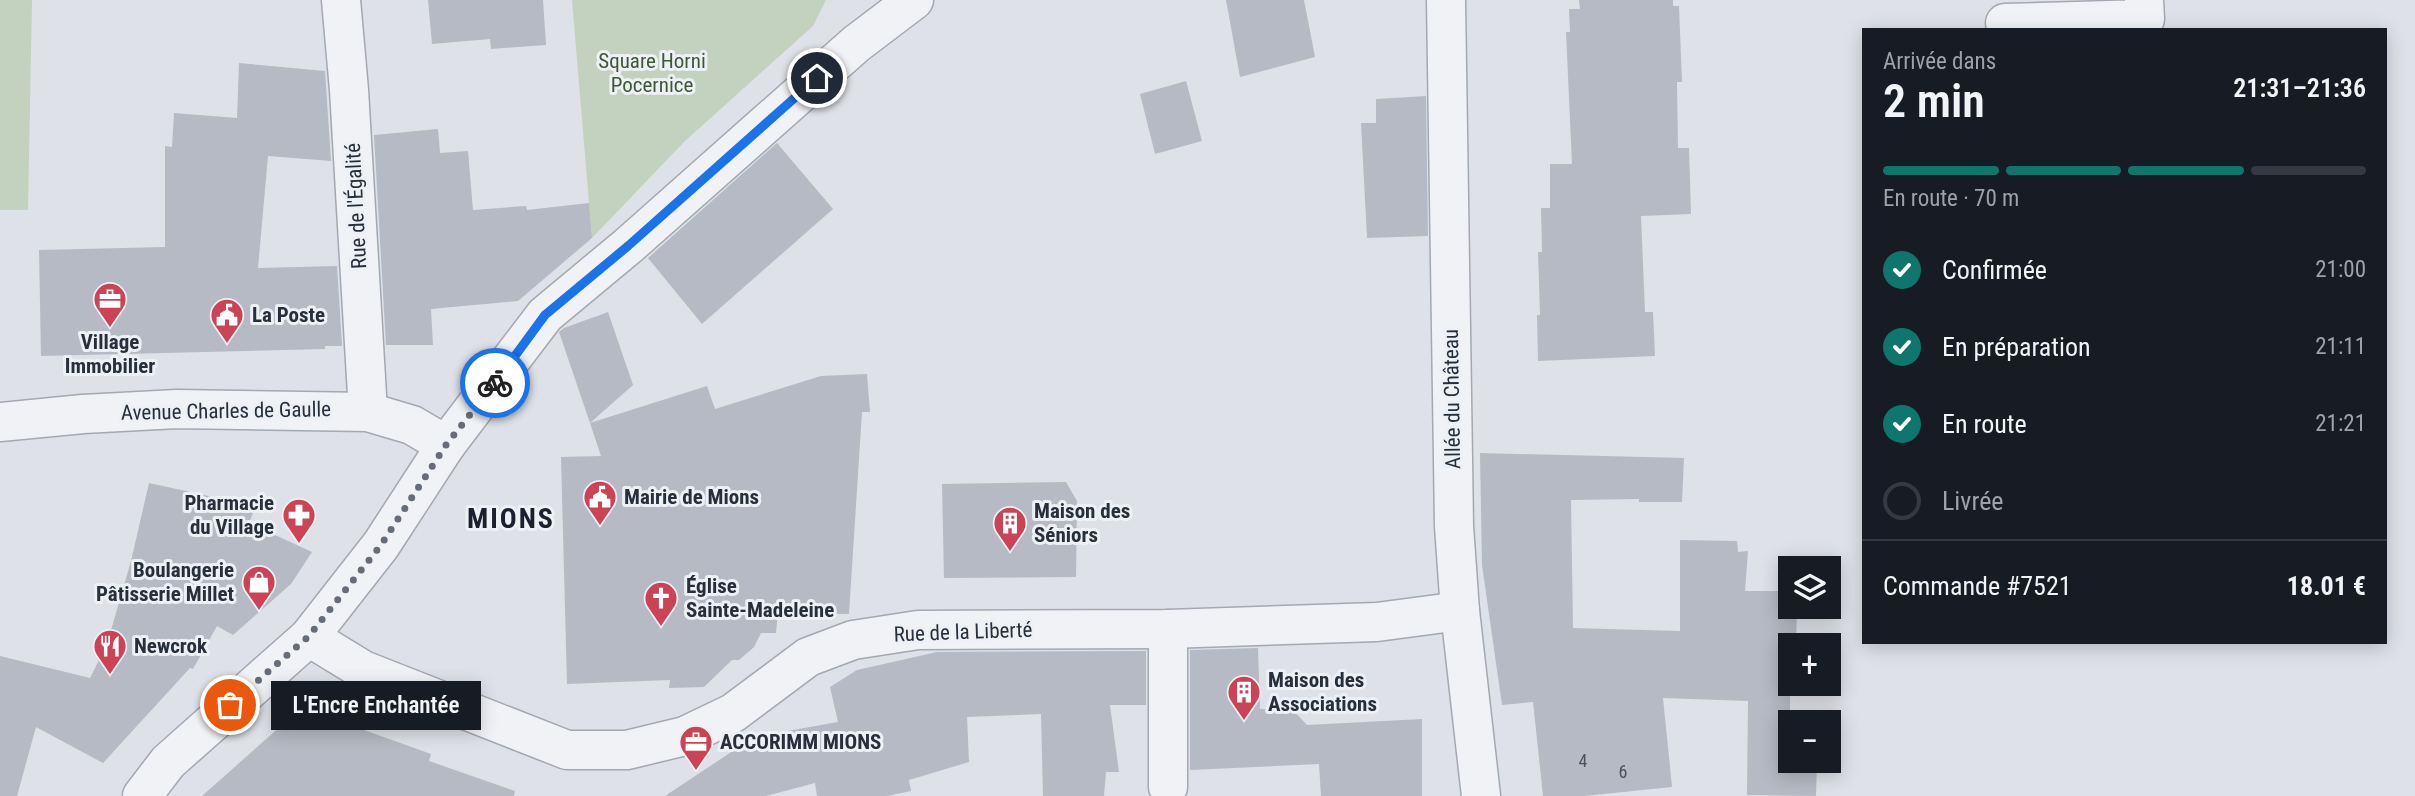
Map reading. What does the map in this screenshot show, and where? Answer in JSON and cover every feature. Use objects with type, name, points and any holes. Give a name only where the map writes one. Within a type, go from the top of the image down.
[{"type":"street","name":"Rue de l'Égalité","points":[[341,0],[350,103],[368,412]]},
{"type":"street","points":[[142,796],[167,762],[309,636],[381,545],[446,445],[545,315],[628,246],[856,44],[913,0]]},
{"type":"street","name":"Allée du Château","points":[[1446,0],[1454,526],[1460,611],[1481,796]]},
{"type":"street","points":[[2005,23],[2145,19],[2144,0]]},
{"type":"street","name":"Avenue Charles de Gaulle","points":[[0,422],[83,414],[177,410],[368,412],[412,425],[446,445]]},
{"type":"street","name":"Rue de la Liberté","points":[[309,636],[363,670],[567,750],[627,750],[685,736],[733,713],[807,657],[853,640],[918,630],[1168,629],[1377,622],[1460,611]]},
{"type":"street","points":[[1168,629],[1168,788]]},
{"type":"green space","points":[[0,0],[32,0],[28,210],[0,210]]},
{"type":"green space","name":"Square Horni Pocernice","points":[[572,0],[826,0],[813,26],[685,141],[592,238]]},
{"type":"building","points":[[428,0],[543,0],[546,45],[491,49],[490,39],[432,44]]},
{"type":"building","points":[[1226,0],[1304,0],[1315,57],[1240,77]]},
{"type":"building","points":[[1579,0],[1673,0],[1673,6],[1679,6],[1682,82],[1677,82],[1678,148],[1689,148],[1691,214],[1641,216],[1645,312],[1653,312],[1655,356],[1538,361],[1538,252],[1542,252],[1541,208],[1550,208],[1550,164],[1572,164],[1566,32],[1570,32],[1569,9],[1580,9]]},
{"type":"building","points":[[239,63],[325,71],[331,161],[268,156],[258,268],[337,266],[342,346],[325,346],[325,349],[41,356],[39,250],[165,247],[165,146],[172,147],[174,113],[237,118]]},
{"type":"building","points":[[1186,81],[1202,141],[1155,154],[1140,94]]},
{"type":"building","points":[[1426,96],[1428,236],[1367,238],[1361,123],[1376,123],[1376,99]]},
{"type":"building","points":[[438,129],[440,153],[468,151],[473,210],[526,206],[527,210],[589,203],[592,238],[518,301],[431,309],[433,345],[386,345],[374,135]]},
{"type":"building","points":[[777,143],[833,209],[702,324],[648,258]]},
{"type":"building","points":[[608,312],[633,385],[590,423],[559,332]]},
{"type":"building","points":[[867,374],[870,412],[862,412],[849,614],[778,613],[776,633],[761,633],[754,647],[739,660],[732,660],[704,687],[669,688],[670,680],[567,684],[561,457],[601,456],[590,423],[707,386],[715,409],[821,376]]},
{"type":"building","points":[[1480,453],[1684,458],[1682,502],[1639,502],[1639,499],[1571,500],[1573,628],[1680,631],[1680,540],[1737,541],[1738,552],[1748,551],[1745,591],[1778,591],[1778,619],[1797,619],[1796,633],[1778,633],[1778,696],[1790,696],[1790,710],[1778,710],[1778,773],[1817,773],[1816,796],[1747,795],[1748,701],[1663,698],[1672,787],[1584,796],[1543,796],[1533,702],[1502,705],[1482,565]]},
{"type":"building","name":"Maison des Séniors","points":[[1066,482],[1077,501],[1076,577],[944,578],[942,484]]},
{"type":"building","points":[[149,483],[218,498],[253,513],[249,523],[312,552],[291,584],[233,635],[217,626],[193,669],[190,668],[103,763],[36,727],[17,796],[0,796],[0,656],[90,678],[107,644],[131,561]]},
{"type":"building","name":"Maison des Associations","points":[[1258,648],[1260,709],[1293,710],[1307,725],[1422,719],[1422,796],[1321,796],[1319,764],[1190,770],[1190,650]]},
{"type":"building","points":[[1146,651],[1146,705],[1110,705],[1119,772],[1106,772],[1104,796],[1043,796],[1041,714],[967,717],[969,762],[909,780],[911,791],[887,796],[817,796],[815,783],[766,796],[665,796],[754,737],[838,722],[830,687],[857,670],[937,652]]},
{"type":"building","points":[[328,717],[431,754],[429,761],[515,791],[514,796],[202,796],[282,725]]},
{"type":"way so far","points":[[230,705],[309,636],[381,545],[446,445],[495,383]]},
{"type":"place","name":"Village Immobilier","points":[[110,329]]},
{"type":"place","name":"La Poste","points":[[227,345]]},
{"type":"place","name":"Mairie de Mions","points":[[600,527]]},
{"type":"place","name":"Pharmacie du Village","points":[[299,545]]},
{"type":"place","name":"Maison des Séniors","points":[[1010,553]]},
{"type":"place","name":"Boulangerie Pâtisserie Millet","points":[[259,612]]},
{"type":"place","name":"Église Sainte-Madeleine","points":[[661,628]]},
{"type":"place","name":"Newcrok","points":[[110,676]]},
{"type":"place","name":"L'Encre Enchantée","points":[[230,705]]},
{"type":"place","name":"Maison des Associations","points":[[1244,722]]},
{"type":"place","name":"ACCORIMM MIONS","points":[[696,772]]},
{"type":"district","name":"MIONS","points":[[511,518]]},
{"type":"route","points":[[495,383],[545,315],[628,246],[817,78]]}]
